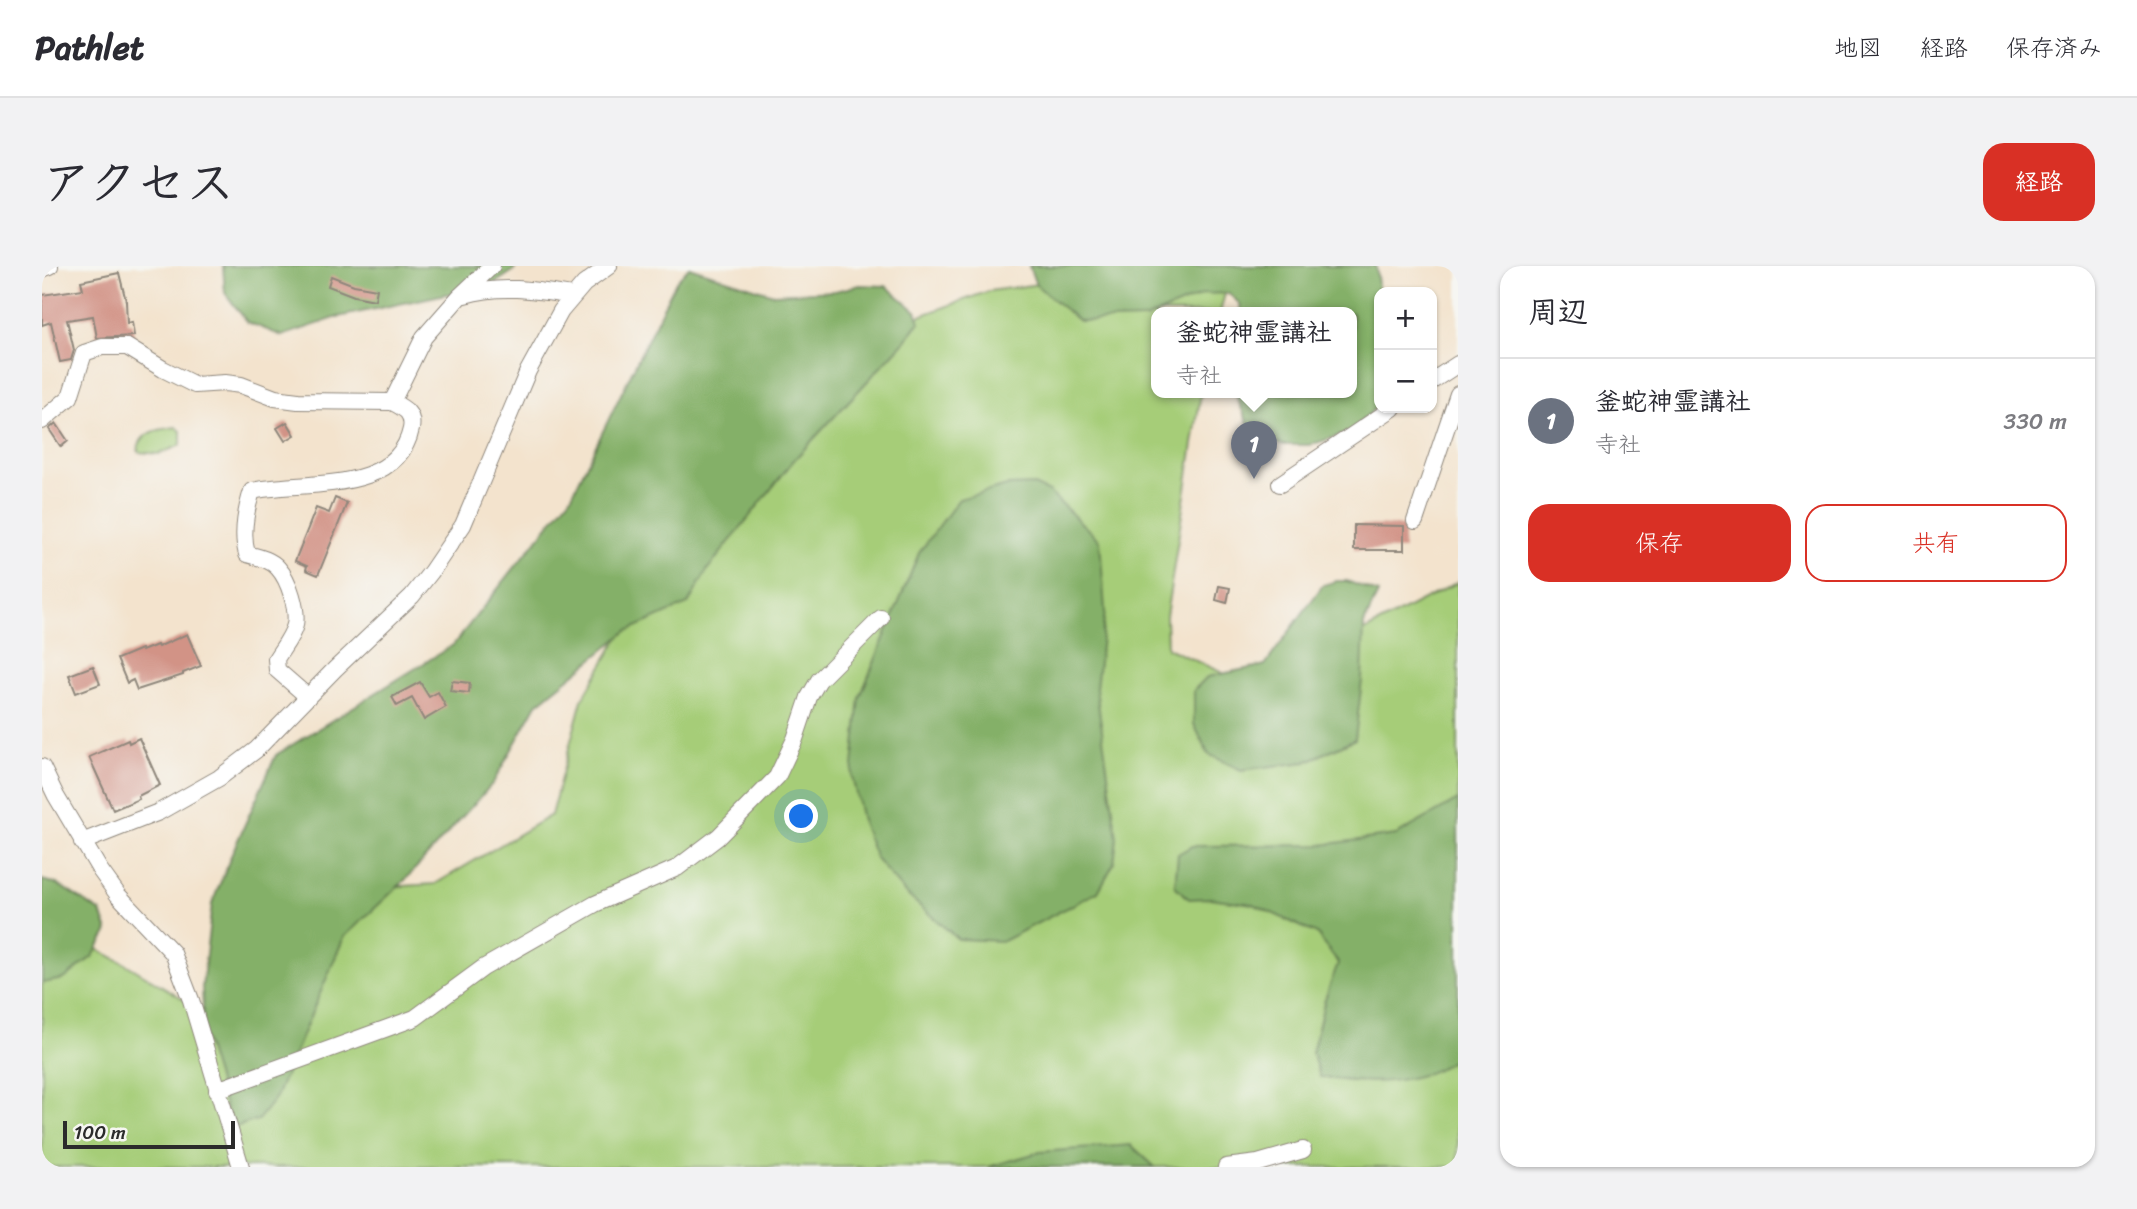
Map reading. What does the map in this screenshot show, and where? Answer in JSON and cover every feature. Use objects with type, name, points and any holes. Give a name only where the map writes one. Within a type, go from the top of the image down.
[{"type":"street","points":[[42,269],[50,266]]},
{"type":"street","points":[[392,402],[424,337],[460,296],[492,266]]},
{"type":"street","points":[[82,842],[159,812],[219,778],[256,750],[412,596],[463,525],[528,371],[572,296],[609,266]]},
{"type":"street","points":[[460,296],[502,288],[572,296]]},
{"type":"street","points":[[42,421],[70,397],[84,352],[102,346],[127,347],[195,385],[225,383],[241,385],[275,398],[298,401],[392,402],[405,408],[411,415],[411,428],[406,444],[395,459],[373,472],[339,482],[252,491],[245,512],[247,554],[267,560],[278,568],[291,594],[295,611],[296,623],[276,659],[277,670],[308,696]]},
{"type":"street","points":[[1437,378],[1458,363]]},
{"type":"street","points":[[1415,521],[1458,394]]},
{"type":"street","points":[[1280,484],[1386,413]]},
{"type":"street","points":[[217,1090],[415,1018],[483,968],[595,904],[677,868],[718,837],[777,777],[795,740],[809,697],[819,680],[881,618]]},
{"type":"street","points":[[42,767],[82,842],[118,895],[173,953],[191,1000],[241,1167]]},
{"type":"street","points":[[1226,1167],[1258,1163],[1303,1150]]},
{"type":"green space","points":[[223,266],[517,266],[480,293],[446,294],[338,317],[282,336],[247,322],[225,293]]},
{"type":"green space","points":[[1029,266],[1376,266],[1378,287],[1374,287],[1374,409],[1351,432],[1310,445],[1283,445],[1253,435],[1237,398],[1357,398],[1357,307],[1240,307],[1228,293],[1204,294],[1173,307],[1151,307],[1151,316],[1145,319],[1079,321],[1036,285]]},
{"type":"green space","points":[[1167,266],[1232,266],[1222,307],[1151,307],[1151,398],[1200,398],[1166,616],[1167,648],[1256,688],[1458,582],[1458,1167],[42,1167],[42,920],[124,963],[217,1019],[238,896],[435,884],[551,815],[582,700],[652,580],[870,334],[989,291]]},
{"type":"green space","points":[[689,267],[773,294],[835,291],[860,285],[886,286],[916,311],[920,322],[794,460],[708,569],[688,604],[627,631],[537,704],[493,783],[406,879],[344,937],[276,1097],[258,1120],[232,1128],[204,1037],[202,987],[212,904],[276,755],[453,645],[571,497],[676,281]]},
{"type":"green space","points":[[176,427],[181,431],[181,445],[159,454],[138,452],[139,445],[146,436]]},
{"type":"green space","points":[[1034,485],[1049,492],[1100,541],[1105,611],[1096,688],[1117,838],[1114,863],[1098,892],[1003,941],[958,939],[905,893],[876,859],[863,825],[852,776],[860,697],[919,553],[959,499],[1007,486]]},
{"type":"green space","points":[[1347,581],[1378,593],[1364,624],[1362,680],[1355,739],[1306,762],[1241,770],[1208,754],[1194,724],[1194,690],[1207,677],[1265,665],[1323,585]]},
{"type":"green space","points":[[1458,800],[1458,1057],[1443,1067],[1392,1081],[1320,1077],[1312,1053],[1325,999],[1338,963],[1317,934],[1253,904],[1210,898],[1189,899],[1175,886],[1178,854],[1192,846],[1321,845],[1396,835]]},
{"type":"green space","points":[[42,880],[57,884],[101,912],[108,931],[93,956],[64,979],[42,983]]},
{"type":"green space","points":[[1131,1145],[1155,1167],[988,1167],[1040,1152]]},
{"type":"building","points":[[119,273],[126,301],[127,323],[132,322],[134,336],[97,338],[93,316],[67,320],[74,350],[71,360],[60,362],[51,322],[42,325],[42,295],[83,289],[81,281]]},
{"type":"building","points":[[331,276],[354,285],[377,289],[375,300],[354,296],[328,286]]},
{"type":"building","points":[[287,422],[295,435],[285,441],[277,428]]},
{"type":"building","points":[[56,423],[68,441],[61,447],[49,429]]},
{"type":"building","points":[[335,498],[347,503],[318,575],[295,561],[316,508],[329,513]]},
{"type":"building","points":[[1354,525],[1404,526],[1404,550],[1354,550]]},
{"type":"building","points":[[1219,586],[1230,588],[1227,603],[1216,600]]},
{"type":"building","points":[[187,634],[201,666],[183,675],[137,690],[133,680],[127,683],[117,659],[141,649],[142,651],[157,645],[158,647]]},
{"type":"building","points":[[93,666],[100,684],[76,693],[69,675]]},
{"type":"building","points":[[452,681],[470,683],[469,693],[450,691]]},
{"type":"building","points":[[420,682],[429,697],[438,692],[446,707],[424,720],[412,698],[397,706],[392,697]]},
{"type":"building","points":[[139,738],[160,785],[138,796],[139,799],[113,810],[89,757]]},
{"type":"place","name":"釜蛇神霊講社","points":[[1254,479]]}]
